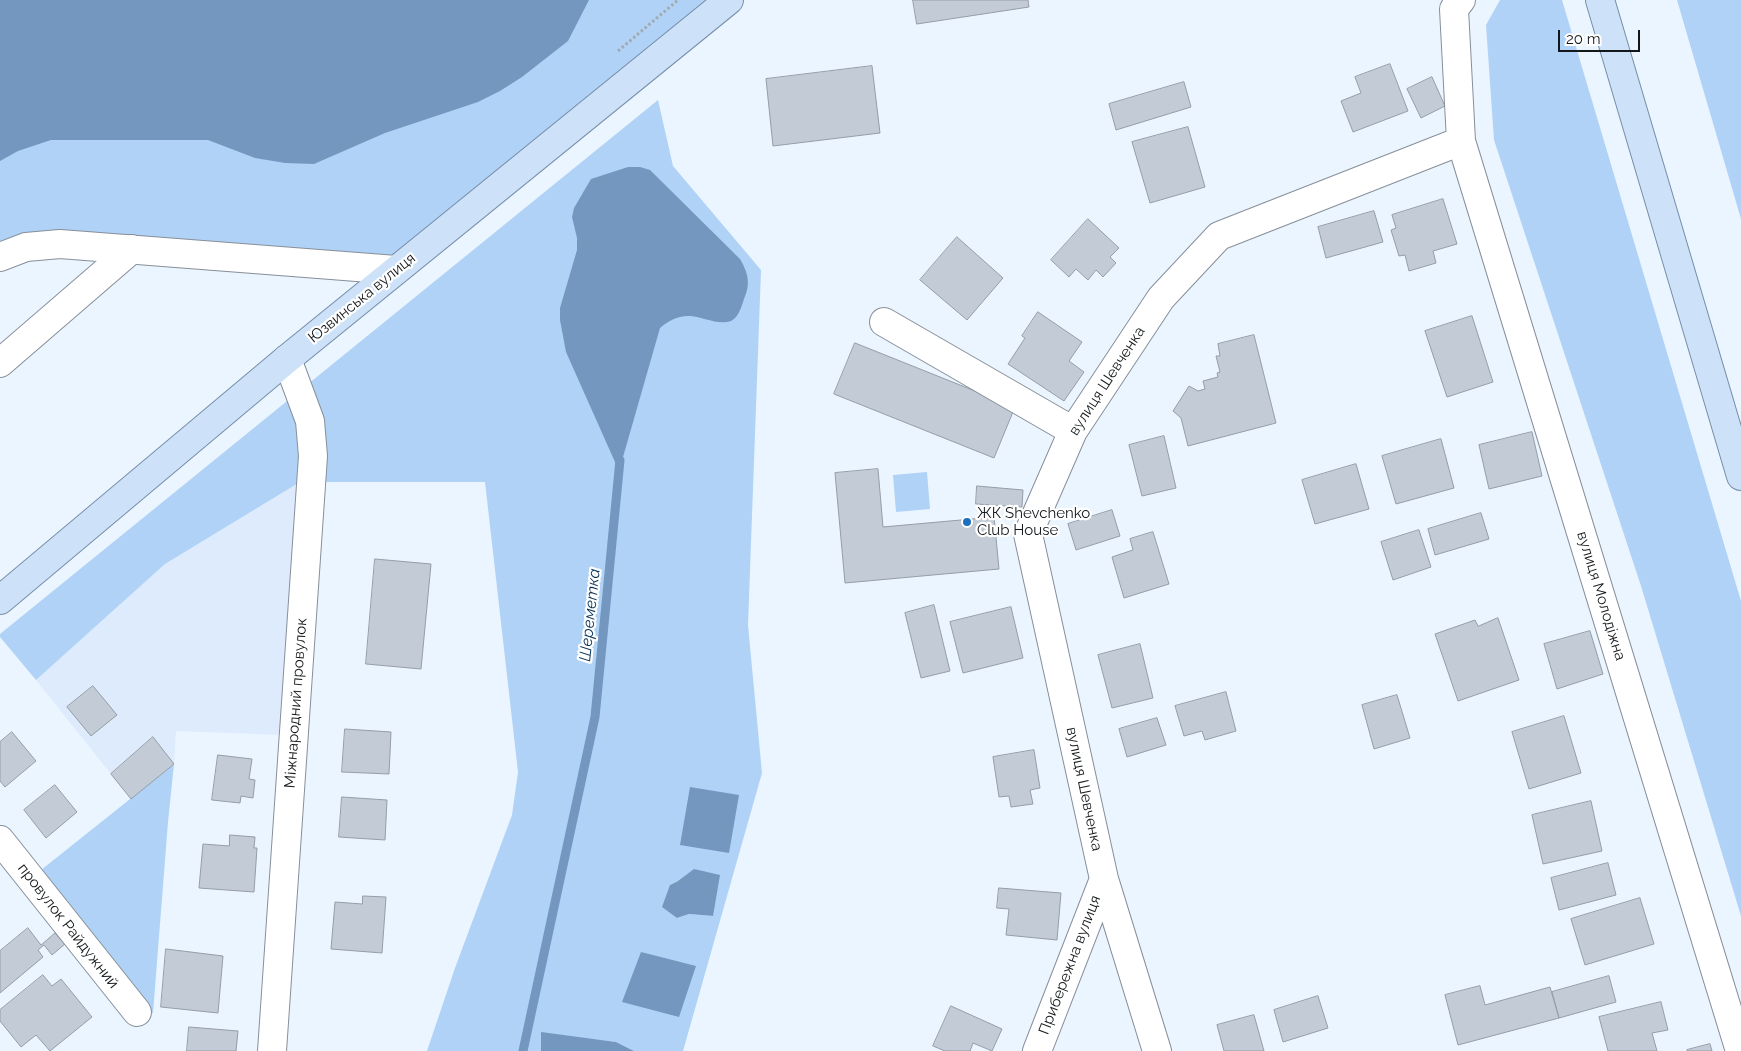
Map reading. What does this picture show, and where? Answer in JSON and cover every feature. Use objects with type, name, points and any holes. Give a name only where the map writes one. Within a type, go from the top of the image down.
[{"type":"main road","name":"Юзвинська вулиця","points":[[0,600],[286,359],[729,0]]},
{"type":"main road","points":[[1600,0],[1741,476]]},
{"type":"street","points":[[1461,0],[1454,9],[1461,141]]},
{"type":"street","name":"вулиця Шевченка","points":[[1157,1051],[1104,879],[1028,534],[1073,431],[1161,298],[1219,236],[1461,141]]},
{"type":"street","name":"вулиця Молодіжна","points":[[1461,141],[1740,1051]]},
{"type":"street","points":[[0,257],[26,247],[42,244],[60,244],[396,270]]},
{"type":"street","points":[[0,363],[132,249]]},
{"type":"street","points":[[884,322],[1073,431]]},
{"type":"street","name":"Міжнародний провулок","points":[[272,1051],[313,456],[310,421],[286,359]]},
{"type":"street","name":"провулок Райдужний","points":[[0,840],[137,1012]]},
{"type":"street","name":"Прибережна вулиця","points":[[1036,1051],[1104,879]]},
{"type":"shaded area","points":[[0,0],[706,0],[623,74],[393,265],[132,249],[0,257]]},
{"type":"shaded area","points":[[0,0],[589,0],[568,41],[522,77],[500,91],[478,102],[385,133],[314,164],[285,163],[255,158],[208,140],[51,140],[18,151],[0,161]]},
{"type":"shaded area","points":[[1500,0],[1562,0],[1741,601],[1741,916],[1641,586],[1494,140],[1486,25]]},
{"type":"shaded area","points":[[1677,0],[1741,0],[1741,219]]},
{"type":"shaded area","points":[[658,100],[673,166],[761,270],[748,625],[762,773],[683,1051],[634,1051],[616,1042],[541,1033],[541,1051],[427,1051],[455,968],[512,815],[518,772],[485,482],[300,482],[165,564],[36,680],[0,637],[0,634]],"holes":[[[678,881],[713,916],[689,914],[677,918],[670,885]]]},
{"type":"shaded area","points":[[628,167],[640,167],[650,170],[740,259],[747,274],[748,283],[740,311],[731,321],[719,322],[693,316],[684,316],[673,319],[660,328],[619,471],[566,352],[560,320],[560,308],[577,250],[577,238],[572,217],[574,208],[591,179]]},
{"type":"shaded area","points":[[927,472],[930,509],[896,512],[893,475]]},
{"type":"shaded area","points":[[300,482],[284,735],[176,731],[174,764],[131,799],[36,680],[165,564]]},
{"type":"shaded area","points":[[174,764],[153,1013],[137,1012],[31,878]]},
{"type":"shaded area","points":[[690,787],[739,795],[729,853],[680,845]]},
{"type":"shaded area","points":[[694,869],[720,875],[713,916],[689,914],[677,918],[662,907],[670,885]]},
{"type":"shaded area","points":[[641,952],[696,966],[679,1017],[622,1002]]},
{"type":"shaded area","points":[[541,1032],[616,1042],[634,1051],[541,1051]]},
{"type":"building","points":[[913,0],[1028,0],[1029,7],[917,24]]},
{"type":"building","points":[[1390,64],[1408,111],[1353,132],[1341,101],[1361,93],[1355,77]]},
{"type":"building","points":[[872,66],[880,133],[773,146],[766,79]]},
{"type":"building","points":[[1432,77],[1445,106],[1421,118],[1407,89]]},
{"type":"building","points":[[1184,82],[1191,107],[1116,130],[1109,104]]},
{"type":"building","points":[[1188,127],[1205,187],[1150,203],[1132,142]]},
{"type":"building","points":[[1443,199],[1457,244],[1433,251],[1436,263],[1409,271],[1405,255],[1399,256],[1391,230],[1396,228],[1392,215]]},
{"type":"building","points":[[1374,211],[1383,242],[1326,258],[1318,227]]},
{"type":"building","points":[[1088,219],[1119,248],[1110,257],[1116,263],[1103,277],[1096,270],[1088,280],[1076,269],[1069,277],[1051,260]]},
{"type":"building","points":[[957,237],[1003,278],[967,320],[920,280]]},
{"type":"building","points":[[1038,312],[1082,342],[1069,361],[1084,372],[1064,401],[1008,364],[1025,338],[1022,336]]},
{"type":"building","points":[[1472,316],[1493,382],[1447,397],[1425,331]]},
{"type":"building","points":[[1254,335],[1276,423],[1188,446],[1181,418],[1173,411],[1189,386],[1198,391],[1205,389],[1203,381],[1218,377],[1217,373],[1220,372],[1216,356],[1220,356],[1218,344]]},
{"type":"building","points":[[855,343],[1015,407],[994,458],[834,394]]},
{"type":"building","points":[[1532,432],[1542,476],[1489,489],[1479,445]]},
{"type":"building","points":[[1164,436],[1176,488],[1142,496],[1129,445]]},
{"type":"building","points":[[1441,439],[1454,488],[1396,504],[1382,456]]},
{"type":"building","points":[[1356,464],[1369,509],[1315,524],[1302,480]]},
{"type":"building","name":"ЖК Shevchenko Club House","points":[[878,469],[883,527],[994,517],[999,569],[845,583],[835,473]]},
{"type":"building","points":[[977,486],[1023,490],[1022,507],[976,504]]},
{"type":"building","points":[[1112,510],[1120,536],[1076,550],[1068,524]]},
{"type":"building","points":[[1481,513],[1489,539],[1435,555],[1428,529]]},
{"type":"building","points":[[1419,530],[1431,567],[1393,580],[1381,542]]},
{"type":"building","points":[[1153,532],[1169,584],[1124,598],[1112,557],[1133,550],[1130,539]]},
{"type":"building","points":[[375,559],[431,564],[421,669],[366,664]]},
{"type":"building","points":[[934,605],[950,671],[921,678],[905,613]]},
{"type":"building","points":[[1011,607],[1023,658],[963,673],[950,622]]},
{"type":"building","points":[[1498,618],[1519,680],[1458,701],[1435,634],[1475,620],[1478,626]]},
{"type":"building","points":[[1590,631],[1603,674],[1557,689],[1544,644]]},
{"type":"building","points":[[1140,644],[1153,698],[1112,708],[1098,655]]},
{"type":"building","points":[[93,686],[117,715],[91,736],[67,707]]},
{"type":"building","points":[[1226,692],[1236,731],[1205,740],[1202,731],[1184,736],[1175,706]]},
{"type":"building","points":[[1397,695],[1410,738],[1374,749],[1362,705]]},
{"type":"building","points":[[1564,716],[1581,773],[1529,789],[1512,732]]},
{"type":"building","points":[[1157,718],[1166,745],[1127,757],[1119,729]]},
{"type":"building","points":[[345,729],[391,732],[389,774],[342,772]]},
{"type":"building","points":[[12,732],[36,761],[5,787],[0,781],[0,742]]},
{"type":"building","points":[[153,737],[174,764],[131,799],[111,774]]},
{"type":"building","points":[[1034,750],[1040,788],[1030,790],[1033,804],[1011,807],[1009,796],[999,797],[993,757]]},
{"type":"building","points":[[218,755],[252,759],[249,779],[255,780],[253,798],[241,796],[240,803],[212,800]]},
{"type":"building","points":[[55,785],[77,812],[46,838],[24,810]]},
{"type":"building","points":[[342,797],[387,800],[385,840],[339,837]]},
{"type":"building","points":[[1591,801],[1602,851],[1543,864],[1532,815]]},
{"type":"building","points":[[230,835],[255,837],[254,848],[257,848],[254,892],[199,888],[203,844],[229,846]]},
{"type":"building","points":[[1608,863],[1616,895],[1559,910],[1551,878]]},
{"type":"building","points":[[999,888],[1061,893],[1057,940],[1006,935],[1009,909],[997,908]]},
{"type":"building","points":[[363,896],[386,897],[382,953],[331,949],[335,902],[362,904]]},
{"type":"building","points":[[1640,898],[1654,944],[1585,965],[1571,919]]},
{"type":"building","points":[[28,928],[41,945],[55,933],[65,944],[52,955],[44,945],[38,950],[43,957],[0,993],[0,951]]},
{"type":"building","points":[[166,949],[223,956],[218,1013],[161,1007]]},
{"type":"building","points":[[43,975],[52,986],[61,979],[92,1017],[50,1051],[36,1035],[21,1047],[0,1021],[0,1010]]},
{"type":"building","points":[[1609,976],[1616,1002],[1559,1018],[1552,992]]},
{"type":"building","points":[[1480,986],[1485,1005],[1550,987],[1559,1018],[1458,1045],[1445,995]]},
{"type":"building","points":[[1318,996],[1328,1028],[1283,1042],[1274,1010]]},
{"type":"building","points":[[1661,1002],[1668,1030],[1652,1033],[1657,1051],[1608,1051],[1599,1017]]},
{"type":"building","points":[[951,1006],[1002,1029],[992,1051],[973,1043],[970,1051],[945,1051],[933,1046]]},
{"type":"building","points":[[1254,1015],[1264,1051],[1224,1051],[1217,1025]]},
{"type":"building","points":[[189,1027],[238,1031],[236,1051],[187,1051]]},
{"type":"building","points":[[1710,1044],[1712,1051],[1687,1051],[1687,1050]]},
{"type":"waterway","name":"Шереметка","points":[[523,1051],[595,717],[620,460]]},
{"type":"place","name":"ЖК Shevchenko Club House","points":[[967,522]]}]
